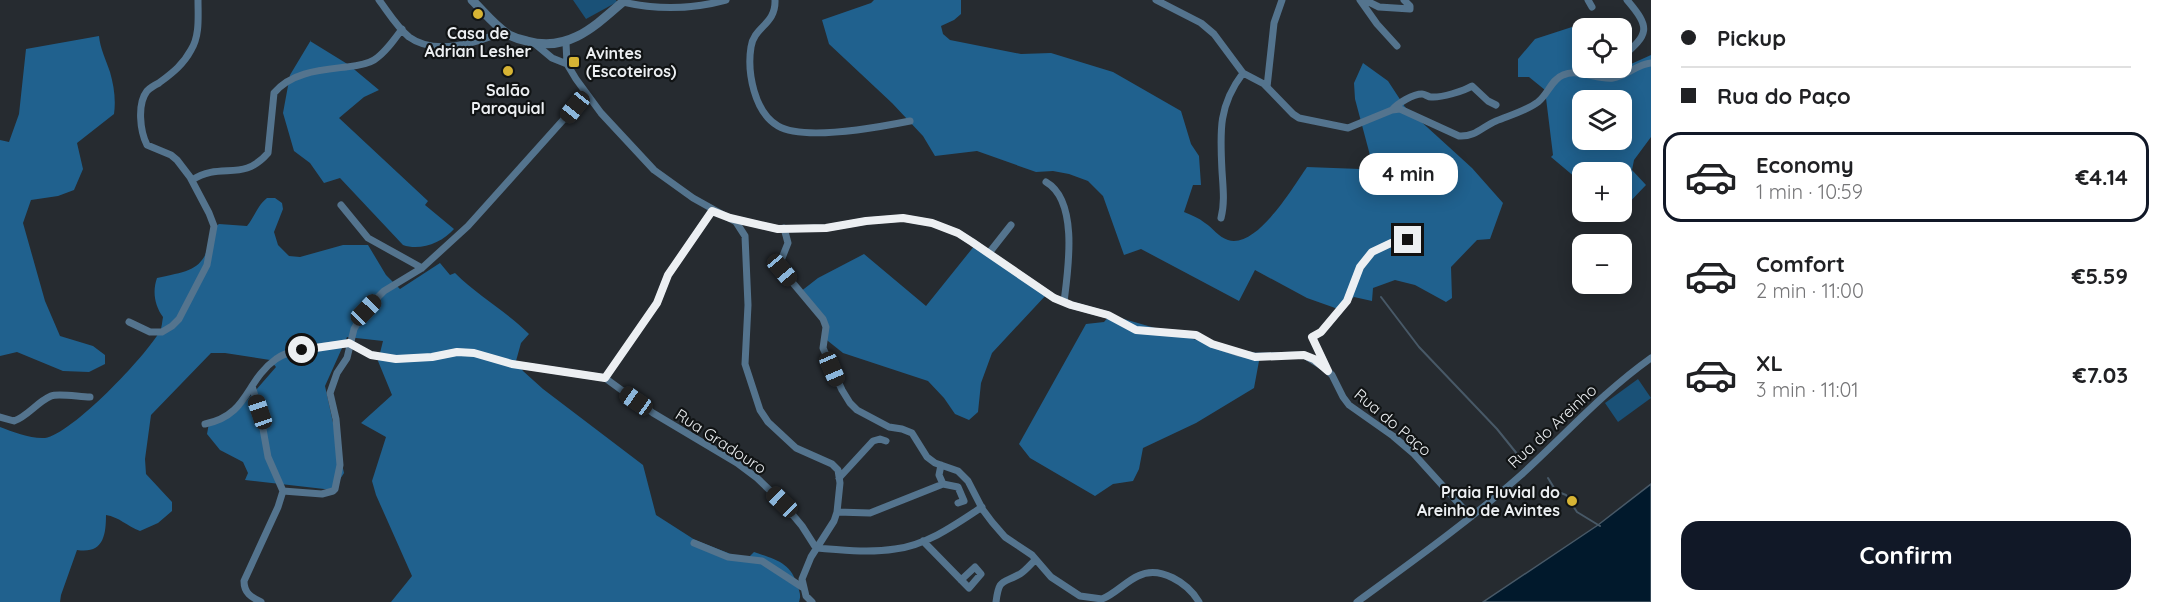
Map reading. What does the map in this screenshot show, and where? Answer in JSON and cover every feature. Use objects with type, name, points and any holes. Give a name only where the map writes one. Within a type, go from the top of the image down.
[{"type":"street","points":[[129,322],[150,332],[162,332],[172,326],[191,299],[207,265],[214,226],[209,213],[192,180],[177,160],[147,145],[142,137],[141,120],[146,92],[180,67],[193,48],[197,30],[198,0]]},
{"type":"street","points":[[379,0],[410,37],[434,48],[457,45],[504,31]]},
{"type":"street","points":[[472,0],[511,37],[534,43],[566,43],[602,21],[624,1],[644,7],[675,8],[726,0]]},
{"type":"street","points":[[776,0],[772,18],[759,30],[751,45],[751,76],[754,92],[767,117],[786,129],[815,132],[887,126],[910,121]]},
{"type":"street","points":[[1156,0],[1201,23],[1214,34],[1243,73],[1267,87],[1293,114],[1299,118],[1348,128],[1392,110],[1400,109],[1459,136],[1476,134],[1493,122],[1528,108],[1546,95],[1563,74],[1572,73]]},
{"type":"street","points":[[1267,87],[1274,24],[1284,0]]},
{"type":"street","points":[[1360,0],[1397,46]]},
{"type":"street","points":[[1365,0],[1379,7],[1410,9],[1404,0]]},
{"type":"street","points":[[1627,0],[1643,15],[1647,24],[1642,40],[1632,48]]},
{"type":"street","points":[[192,180],[212,170],[244,170],[263,159],[268,153],[274,93],[288,79],[319,70],[360,66],[373,60],[386,49],[402,29]]},
{"type":"street","points":[[534,43],[552,58],[567,64],[566,43]]},
{"type":"street","points":[[1632,68],[1651,63]]},
{"type":"street","name":"Rua do Paço","points":[[567,64],[601,113],[654,170],[712,211],[763,226],[784,228],[826,228],[903,218],[932,223],[958,233],[1054,298],[1108,315],[1136,330],[1196,335],[1212,344],[1255,357],[1304,355],[1314,359],[1328,371]]},
{"type":"street","points":[[1221,218],[1222,121],[1225,101],[1243,73]]},
{"type":"street","points":[[1392,110],[1417,95],[1423,94],[1431,97],[1465,91],[1472,86],[1488,101],[1496,105]]},
{"type":"street","points":[[283,491],[322,494],[335,489],[340,465],[336,419],[330,393],[337,373],[346,358],[354,329],[366,310],[384,291],[422,268],[468,226],[586,93]]},
{"type":"street","points":[[1046,182],[1060,194],[1070,233],[1064,302]]},
{"type":"street","points":[[341,205],[368,238],[422,268]]},
{"type":"street","points":[[605,378],[657,303],[668,275],[712,211]]},
{"type":"street","points":[[730,218],[736,222],[745,236],[747,304],[745,364],[760,410],[768,422],[802,452],[832,464],[838,470],[837,512],[805,570],[802,587]]},
{"type":"street","points":[[989,253],[1011,225]]},
{"type":"street","points":[[784,228],[788,243],[780,263],[782,270],[823,319],[826,327],[823,348],[842,390],[857,410],[890,427],[912,433],[927,457],[958,471],[1005,537],[1032,555],[1051,578],[1080,596],[1102,599],[1131,579],[1149,573],[1161,574],[1182,583],[1198,602]]},
{"type":"street","name":"Rua do Paço","points":[[1408,240],[1391,243],[1372,252],[1360,267],[1347,301],[1321,332],[1312,337],[1328,371],[1349,405],[1413,453],[1471,517]]},
{"type":"street","points":[[205,424],[220,421],[232,414],[276,358],[290,352],[349,343]]},
{"type":"street","name":"Rua Gradouro","points":[[349,343],[371,355],[396,359],[432,357],[457,352],[474,353],[512,364],[605,378],[653,413],[757,478],[789,510],[816,548]]},
{"type":"street","name":"Rua do Areinho","points":[[1357,602],[1471,517],[1521,475],[1585,412],[1651,358]]},
{"type":"street","points":[[252,386],[260,412],[268,457],[283,491],[244,581],[244,589],[248,594],[261,602]]},
{"type":"street","points":[[0,417],[14,421],[20,419],[50,396],[57,394],[90,397]]},
{"type":"street","points":[[839,478],[873,441],[880,439],[886,441]]},
{"type":"street","points":[[941,465],[939,475],[943,484]]},
{"type":"street","points":[[837,512],[870,513],[943,484],[958,487],[964,501],[958,503]]},
{"type":"street","points":[[816,548],[895,549],[931,538],[982,507]]},
{"type":"street","points":[[923,541],[961,580]]},
{"type":"street","points":[[694,543],[728,557],[762,561],[802,587],[812,602]]},
{"type":"street","points":[[996,602],[1001,583],[1018,575],[1035,560]]},
{"type":"shaded area","points":[[573,0],[616,0],[617,2],[586,19]]},
{"type":"shaded area","points":[[874,0],[961,0],[961,14],[941,26],[943,34],[950,40],[1021,54],[1051,53],[1113,72],[1181,111],[1191,144],[1199,156],[1201,185],[1193,185],[1184,212],[1208,225],[1228,240],[1239,240],[1251,235],[1262,226],[1307,167],[1360,169],[1371,159],[1355,99],[1354,83],[1363,63],[1388,81],[1405,107],[1472,168],[1503,203],[1490,239],[1477,240],[1451,267],[1452,298],[1446,302],[1415,285],[1395,280],[1373,288],[1372,301],[1354,297],[1338,309],[1307,298],[1255,270],[1239,301],[1141,249],[1124,255],[1103,196],[1088,181],[1053,171],[1036,172],[977,151],[935,156],[923,136],[892,103],[829,44],[822,20]]},
{"type":"shaded area","points":[[1572,27],[1572,78],[1613,81],[1616,78],[1632,78],[1632,64],[1651,55],[1651,137],[1634,160],[1632,170],[1632,162],[1572,162],[1572,175],[1551,157],[1553,155],[1545,90],[1529,77],[1518,77],[1518,59],[1535,39]]},
{"type":"shaded area","points":[[99,36],[113,82],[114,114],[77,143],[83,169],[74,190],[58,196],[31,200],[23,223],[45,301],[60,336],[93,346],[105,355],[105,364],[89,372],[63,371],[17,352],[0,356],[0,140],[9,142],[19,114],[26,49]]},
{"type":"shaded area","points":[[310,41],[349,65],[379,90],[364,97],[339,118],[428,201],[425,205],[454,229],[449,234],[437,242],[423,246],[403,245],[340,178],[324,183],[310,163],[294,151],[283,113],[290,75]]},
{"type":"shaded area","points":[[1632,170],[1646,185],[1632,200]]},
{"type":"shaded area","points":[[267,198],[275,198],[282,203],[283,209],[274,232],[278,245],[289,256],[300,257],[343,245],[368,245],[386,275],[400,289],[440,263],[450,275],[455,273],[529,334],[521,343],[516,361],[523,371],[543,389],[643,465],[656,515],[695,540],[746,560],[754,552],[782,563],[795,579],[800,593],[799,602],[391,602],[412,576],[372,481],[386,437],[361,423],[392,395],[378,361],[383,341],[347,337],[325,386],[344,473],[333,490],[245,480],[248,473],[243,462],[220,450],[207,434],[209,423],[241,407],[276,367],[270,360],[211,353],[151,415],[145,459],[146,474],[172,502],[172,511],[158,523],[140,531],[106,515],[104,536],[98,546],[86,551],[77,550],[60,602],[0,602],[0,427],[28,436],[45,438],[57,433],[90,409],[125,375],[160,331],[163,317],[155,299],[157,278],[180,273],[196,266],[206,253],[212,229],[219,224],[247,226]]},
{"type":"shaded area","points":[[975,245],[1047,294],[992,353],[981,383],[978,412],[969,420],[955,414],[928,381],[843,353],[823,337],[828,323],[800,292],[818,278],[864,254],[926,306]]},
{"type":"shaded area","points":[[1110,315],[1259,358],[1259,361],[1254,388],[1196,423],[1143,448],[1139,469],[1133,481],[1113,484],[1095,496],[1030,458],[1019,444],[1086,324],[1104,322]]},
{"type":"shaded area","points":[[1638,379],[1651,398],[1618,422],[1605,403]]},
{"type":"shaded area","points":[[1651,484],[1651,602],[1483,602],[1598,525]]},
{"type":"waterway","points":[[1381,297],[1419,347],[1497,429],[1522,460]]},
{"type":"waterway","points":[[1548,478],[1556,491],[1566,495],[1577,512],[1600,526]]},
{"type":"place","name":"Casa de Adrian Lesher","points":[[478,14]]},
{"type":"place","name":"Avintes (Escoteiros)","points":[[574,62]]},
{"type":"place","name":"Salão Paroquial","points":[[508,71]]},
{"type":"place","name":"Praia Fluvial do Areinho de Avintes","points":[[1572,501]]},
{"type":"route","points":[[302,350],[349,343],[371,355],[396,359],[432,357],[457,352],[474,353],[512,364],[605,378],[657,303],[668,275],[712,211],[730,218],[778,229],[826,228],[903,218],[932,223],[958,233],[1054,298],[1108,315],[1136,330],[1196,335],[1212,344],[1255,357],[1304,355],[1314,359],[1328,371],[1312,337],[1321,332],[1347,301],[1360,267],[1372,252],[1391,243],[1408,240]]}]
